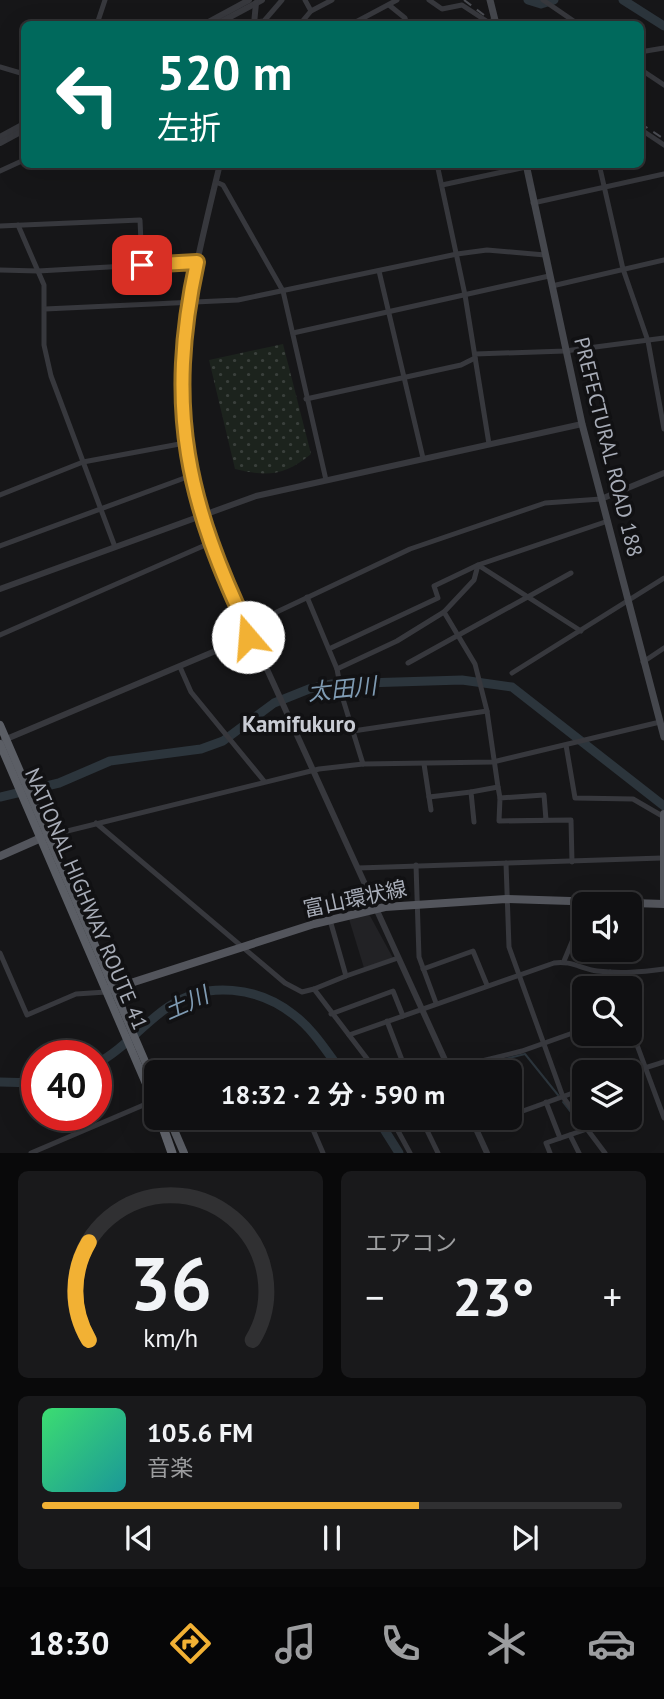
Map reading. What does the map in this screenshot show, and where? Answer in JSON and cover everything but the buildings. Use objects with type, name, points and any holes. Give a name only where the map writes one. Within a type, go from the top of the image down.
[{"type":"highway","name":"NATIONAL HIGHWAY ROUTE 41","points":[[0,725],[2,741],[144,1074]]},
{"type":"highway","name":"NATIONAL HIGHWAY ROUTE 41","points":[[139,1059],[144,1067]]},
{"type":"highway","points":[[165,1130],[174,1153]]},
{"type":"highway","points":[[174,1130],[184,1153]]},
{"type":"main road","points":[[490,0],[493,21]]},
{"type":"main road","name":"PREFECTURAL ROAD 188","points":[[526,168],[582,424],[664,737]]},
{"type":"main road","points":[[664,816],[664,903]]},
{"type":"main road","points":[[0,856],[44,837]]},
{"type":"main road","name":"富山環状線","points":[[109,990],[376,908],[417,903],[506,899],[572,902]]},
{"type":"main road","name":"富山環状線","points":[[642,903],[664,903]]},
{"type":"street","points":[[98,21],[105,0]]},
{"type":"street","points":[[264,21],[282,0]]},
{"type":"street","points":[[305,0],[310,11]]},
{"type":"street","points":[[302,21],[310,11],[332,0]]},
{"type":"street","points":[[358,21],[397,0]]},
{"type":"street","points":[[429,0],[442,9],[462,5],[488,21]]},
{"type":"street","points":[[543,0],[574,21]]},
{"type":"street","points":[[255,21],[256,1]]},
{"type":"street","points":[[212,21],[256,1]]},
{"type":"street","points":[[222,21],[256,1]]},
{"type":"street","points":[[389,5],[406,21]]},
{"type":"street","points":[[644,51],[664,48]]},
{"type":"street","points":[[0,67],[21,73]]},
{"type":"street","points":[[644,72],[664,85]]},
{"type":"street","points":[[0,137],[21,126]]},
{"type":"street","points":[[0,144],[21,132]]},
{"type":"street","points":[[644,132],[664,145]]},
{"type":"street","points":[[0,171],[21,161]]},
{"type":"street","points":[[219,168],[188,302],[181,374],[190,476],[210,543],[445,1060]]},
{"type":"street","points":[[438,168],[465,295],[489,444]]},
{"type":"street","points":[[442,185],[517,168]]},
{"type":"street","points":[[600,168],[623,269],[648,341],[664,429]]},
{"type":"street","points":[[533,203],[664,174]]},
{"type":"street","points":[[216,183],[223,186],[283,290],[326,480]]},
{"type":"street","points":[[0,226],[139,219],[142,265]]},
{"type":"street","points":[[18,225],[44,285],[44,345],[47,362],[115,547]]},
{"type":"street","points":[[45,309],[238,300],[457,254],[487,250],[545,255]]},
{"type":"street","points":[[552,286],[664,260]]},
{"type":"street","points":[[0,270],[38,271],[197,262]]},
{"type":"street","points":[[379,271],[423,458]]},
{"type":"street","points":[[293,333],[550,276]]},
{"type":"street","points":[[306,399],[461,365],[475,356],[565,351],[664,338]]},
{"type":"street","points":[[0,589],[256,496],[582,424]]},
{"type":"street","points":[[0,495],[83,462],[185,443]]},
{"type":"street","points":[[247,626],[410,549],[545,503],[601,499],[664,473]]},
{"type":"street","points":[[0,546],[190,476]]},
{"type":"street","points":[[331,648],[438,598],[433,586],[478,565],[608,521]]},
{"type":"street","points":[[0,635],[210,543]]},
{"type":"street","points":[[478,565],[525,598],[581,631]]},
{"type":"street","points":[[337,669],[390,644],[444,612],[474,580],[478,565]]},
{"type":"street","points":[[408,663],[571,573]]},
{"type":"street","points":[[512,673],[664,578]]},
{"type":"street","points":[[307,597],[331,648],[363,764]]},
{"type":"street","points":[[444,612],[475,664],[487,711],[500,798],[499,821],[571,820],[572,862]]},
{"type":"street","points":[[2,741],[251,636]]},
{"type":"street","points":[[643,662],[664,648]]},
{"type":"street","points":[[180,667],[191,692],[264,781]]},
{"type":"street","points":[[353,731],[487,711]]},
{"type":"street","points":[[44,837],[313,770],[363,764],[493,762],[660,722]]},
{"type":"street","points":[[566,745],[575,798],[634,799],[664,816]]},
{"type":"street","points":[[424,764],[431,810]]},
{"type":"street","points":[[429,797],[498,787]]},
{"type":"street","points":[[471,792],[474,822]]},
{"type":"street","points":[[500,798],[544,796],[546,820]]},
{"type":"street","points":[[96,823],[285,983],[302,992],[398,958]]},
{"type":"street","points":[[358,868],[662,858]]},
{"type":"street","points":[[506,863],[509,947],[562,1097],[572,1110]]},
{"type":"street","points":[[416,865],[419,957],[436,1003]]},
{"type":"street","points":[[330,920],[346,976]]},
{"type":"street","points":[[564,961],[572,942]]},
{"type":"street","points":[[423,969],[473,951],[487,985]]},
{"type":"street","points":[[0,953],[27,1015],[76,994],[109,990]]},
{"type":"street","points":[[349,1035],[487,985],[564,961],[630,974],[664,969]]},
{"type":"street","points":[[610,972],[611,976]]},
{"type":"street","points":[[314,989],[368,1060]]},
{"type":"street","points":[[331,1014],[393,991],[403,1016]]},
{"type":"street","points":[[387,1021],[402,1060]]},
{"type":"street","points":[[487,1060],[572,1033]]},
{"type":"street","points":[[637,1046],[664,1118]]},
{"type":"street","points":[[642,1068],[664,1062]]},
{"type":"street","points":[[522,1111],[572,1093]]},
{"type":"street","points":[[546,1102],[560,1138]]},
{"type":"street","points":[[31,1153],[144,1108]]},
{"type":"street","points":[[312,1130],[323,1153]]},
{"type":"street","points":[[398,1130],[410,1153]]},
{"type":"street","points":[[427,1130],[438,1153]]},
{"type":"street","points":[[477,1130],[487,1153]]},
{"type":"street","points":[[550,1153],[546,1143],[584,1130]]},
{"type":"street","points":[[588,1130],[605,1153]]},
{"type":"street","points":[[570,1135],[579,1153]]},
{"type":"shaded area","points":[[283,344],[311,454],[292,467],[275,473],[235,469],[209,360]]},
{"type":"shaded area","points":[[369,914],[393,958],[364,968],[349,919]]},
{"type":"waterway","points":[[528,0],[541,4],[554,0]]},
{"type":"waterway","points":[[623,0],[664,26]]},
{"type":"waterway","name":"太田川","points":[[0,797],[59,783],[110,761],[201,749],[223,741],[274,703],[309,689],[332,684],[462,680],[512,687],[664,806]]},
{"type":"waterway","name":"土川","points":[[112,1054],[159,1014],[183,998],[216,990],[232,990],[265,998],[294,1015],[333,1060]]},
{"type":"waterway","points":[[501,1060],[525,1054],[558,1095]]},
{"type":"waterway","name":"土川","points":[[0,1082],[21,1083]]},
{"type":"waterway","points":[[563,1102],[572,1114]]},
{"type":"waterway","name":"土川","points":[[385,1130],[399,1153]]},
{"type":"railway","points":[[464,0],[492,21]]},
{"type":"railway","points":[[644,126],[664,139]]},
{"type":"district","name":"Kamifukuro","points":[[299,724]]},
{"type":"route","points":[[142,265],[197,262],[185,322],[181,374],[185,443],[190,476],[201,516],[251,636],[248,637]]}]
